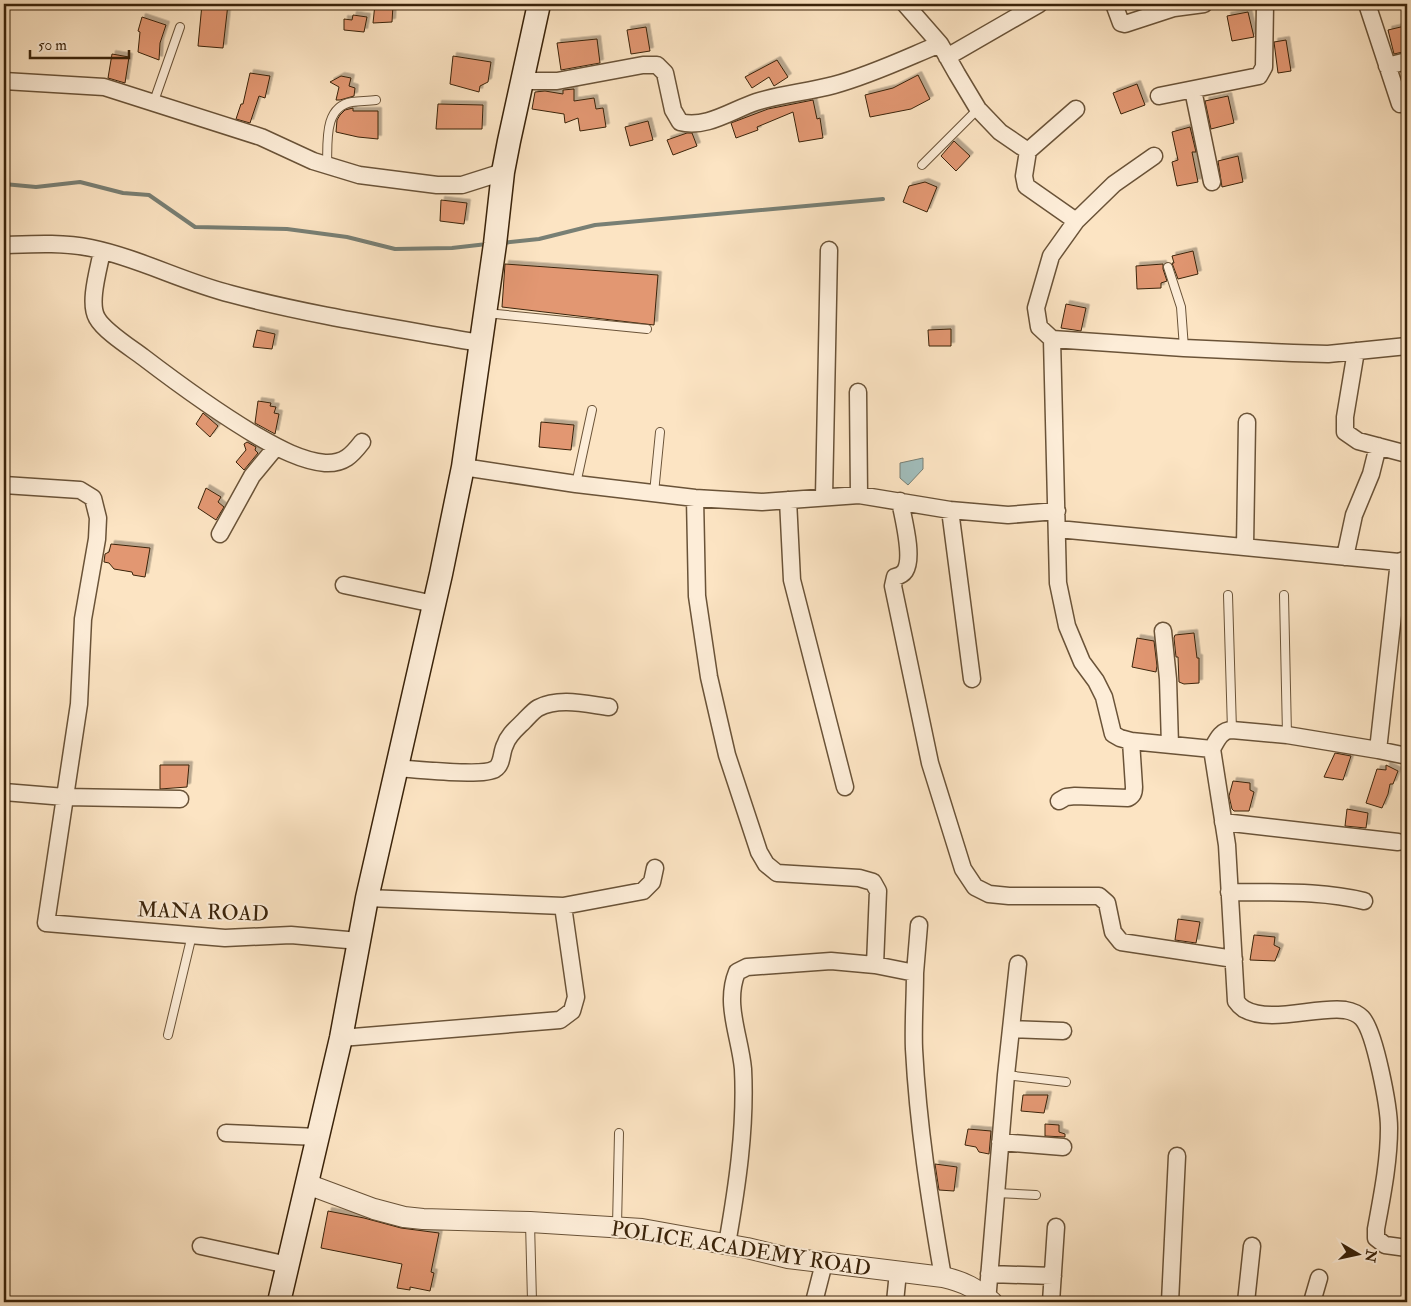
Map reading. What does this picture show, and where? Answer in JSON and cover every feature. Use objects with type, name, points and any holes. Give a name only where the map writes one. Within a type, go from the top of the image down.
[{"type":"main road","points":[[279,1302],[341,1038],[367,898],[463,467],[503,172],[539,4]]},
{"type":"street","points":[[905,4],[944,50],[978,109],[1000,132],[1028,151]]},
{"type":"street","points":[[522,81],[556,81],[643,65],[657,65],[665,73],[673,110],[680,122],[690,124],[702,123],[757,102],[835,84],[887,66],[944,50],[1039,4]]},
{"type":"street","points":[[1114,4],[1121,22],[1125,24],[1174,8],[1204,4]]},
{"type":"street","points":[[1159,96],[1259,76],[1264,67],[1265,4]]},
{"type":"street","points":[[1367,4],[1400,104]]},
{"type":"street","points":[[1387,66],[1407,61]]},
{"type":"street","points":[[4,81],[104,87],[261,137],[313,161],[359,175],[437,185],[462,185],[503,172]]},
{"type":"street","points":[[1193,90],[1212,182]]},
{"type":"street","points":[[1076,109],[1028,151],[1024,176],[1026,186],[1076,221]]},
{"type":"street","points":[[1154,156],[1114,184],[1076,221],[1051,256],[1036,308],[1039,327],[1052,339],[1184,348],[1328,354],[1407,346]]},
{"type":"street","points":[[4,245],[45,243],[90,248],[230,294],[291,308],[480,343]]},
{"type":"street","points":[[824,498],[830,250]]},
{"type":"street","points":[[102,251],[93,308],[97,319],[117,337],[194,396],[230,420],[299,457],[325,463],[339,462],[351,456],[362,442]]},
{"type":"street","points":[[1052,339],[1058,583],[1067,626],[1082,662],[1096,681],[1104,697],[1113,734],[1131,741],[1212,749]]},
{"type":"street","points":[[1356,351],[1344,427],[1345,432],[1358,441],[1407,454]]},
{"type":"street","points":[[858,392],[859,495]]},
{"type":"street","points":[[1245,547],[1247,422]]},
{"type":"street","points":[[220,534],[252,476],[276,446]]},
{"type":"street","points":[[1345,557],[1354,515],[1371,474],[1378,446]]},
{"type":"street","points":[[463,467],[576,484],[695,498],[762,502],[859,495],[950,510],[1008,515],[1057,511]]},
{"type":"street","points":[[4,485],[80,490],[93,498],[98,518],[97,540],[83,619],[79,704],[66,798]]},
{"type":"street","points":[[695,498],[697,596],[709,677],[727,755],[760,852],[766,864],[777,873],[859,878],[873,882],[878,891],[875,966]]},
{"type":"street","points":[[788,500],[792,580],[845,788]]},
{"type":"street","points":[[900,501],[908,550],[908,564],[904,573],[895,578],[893,586],[930,763],[963,869],[975,887],[989,894],[1009,896],[1099,896],[1107,903],[1113,932],[1121,942],[1234,959]]},
{"type":"street","points":[[950,510],[972,679]]},
{"type":"street","points":[[1058,529],[1403,561],[1378,750]]},
{"type":"street","points":[[344,585],[434,604]]},
{"type":"street","points":[[1163,631],[1168,679],[1170,745]]},
{"type":"street","points":[[396,768],[451,772],[486,772],[495,769],[500,764],[505,744],[513,732],[536,709],[550,703],[569,702],[609,707]]},
{"type":"street","points":[[1407,756],[1287,735],[1232,730],[1220,734],[1212,749],[1227,845],[1236,1001],[1244,1009],[1257,1013],[1273,1014],[1345,1010],[1361,1017],[1366,1023],[1384,1088],[1389,1127],[1385,1179],[1376,1238],[1385,1245],[1407,1248]]},
{"type":"street","points":[[1059,801],[1066,797],[1075,796],[1128,798],[1131,796],[1134,793],[1134,787],[1131,741]]},
{"type":"street","points":[[4,792],[66,798],[180,799]]},
{"type":"street","name":"MANA ROAD","points":[[66,798],[46,923],[192,935],[253,938],[291,935],[359,941]]},
{"type":"street","points":[[1223,822],[1398,842]]},
{"type":"street","points":[[367,898],[562,906],[643,891],[652,882],[655,868]]},
{"type":"street","points":[[1229,892],[1326,894],[1346,896],[1364,901]]},
{"type":"street","points":[[341,1038],[560,1020],[572,1011],[576,997],[562,906]]},
{"type":"street","points":[[919,925],[915,973],[914,1049],[920,1122],[929,1194],[943,1277]]},
{"type":"street","points":[[727,1244],[739,1179],[742,1120],[743,1069],[732,1007],[732,984],[737,972],[746,967],[831,961],[915,973]]},
{"type":"street","points":[[989,1301],[989,1274],[1000,1142],[1018,964]]},
{"type":"street","points":[[1011,1029],[1063,1031]]},
{"type":"street","points":[[226,1132],[318,1137]]},
{"type":"street","points":[[1000,1142],[1063,1148]]},
{"type":"street","points":[[1170,1302],[1177,1156]]},
{"type":"street","name":"POLICE ACADEMY ROAD","points":[[307,1184],[374,1209],[423,1219],[530,1222],[642,1229],[727,1244],[788,1258],[943,1277],[960,1281],[974,1288],[989,1301]]},
{"type":"street","points":[[1051,1302],[1056,1227]]},
{"type":"street","points":[[201,1246],[288,1265]]},
{"type":"street","points":[[1246,1302],[1252,1246]]},
{"type":"street","points":[[814,1302],[824,1263]]},
{"type":"street","points":[[895,1302],[898,1272]]},
{"type":"street","points":[[989,1274],[1053,1276]]},
{"type":"street","points":[[1312,1302],[1319,1278]]},
{"type":"lane","points":[[153,104],[180,26]]},
{"type":"lane","points":[[327,166],[329,128],[332,114],[341,106],[351,102],[376,100]]},
{"type":"lane","points":[[922,165],[978,109]]},
{"type":"lane","points":[[1168,267],[1182,308],[1184,348]]},
{"type":"lane","points":[[484,313],[647,329]]},
{"type":"lane","points":[[576,484],[592,410]]},
{"type":"lane","points":[[654,493],[660,432]]},
{"type":"lane","points":[[1228,595],[1232,730]]},
{"type":"lane","points":[[1284,595],[1287,735]]},
{"type":"lane","points":[[168,1035],[192,935]]},
{"type":"lane","points":[[1006,1075],[1066,1082]]},
{"type":"lane","points":[[617,1228],[619,1133]]},
{"type":"lane","points":[[996,1193],[1036,1195]]},
{"type":"lane","points":[[530,1222],[532,1301]]},
{"type":"water","points":[[923,458],[923,469],[908,485],[900,478],[900,463]]},
{"type":"building","points":[[202,4],[228,4],[223,48],[198,46]]},
{"type":"building","points":[[375,4],[393,5],[392,22],[373,23]]},
{"type":"building","points":[[1248,12],[1254,37],[1232,41],[1227,16]]},
{"type":"building","points":[[353,15],[367,17],[364,32],[344,30],[344,19],[352,20]]},
{"type":"building","points":[[142,17],[166,25],[160,43],[159,60],[138,52],[140,32],[138,31]]},
{"type":"building","points":[[1405,26],[1407,51],[1394,54],[1388,30]]},
{"type":"building","points":[[646,27],[650,51],[631,54],[627,30]]},
{"type":"building","points":[[597,39],[600,63],[561,70],[557,43]]},
{"type":"building","points":[[1286,40],[1291,71],[1278,73],[1274,42]]},
{"type":"building","points":[[112,54],[129,57],[125,83],[108,78]]},
{"type":"building","points":[[453,56],[491,62],[488,82],[480,86],[479,92],[450,84]]},
{"type":"building","points":[[777,60],[788,77],[774,86],[769,77],[752,88],[745,77]]},
{"type":"building","points":[[250,73],[270,76],[265,98],[259,96],[250,123],[236,119],[241,104],[243,104]]},
{"type":"building","points":[[918,75],[930,99],[911,109],[870,117],[865,95],[893,88]]},
{"type":"building","points":[[341,76],[351,78],[349,86],[355,88],[354,96],[336,100],[339,87],[330,82]]},
{"type":"building","points":[[1137,84],[1145,105],[1121,114],[1113,93]]},
{"type":"building","points":[[574,89],[574,101],[594,98],[596,109],[603,108],[606,127],[580,131],[578,118],[565,123],[564,114],[532,109],[535,92],[545,91],[563,94],[563,90]]},
{"type":"building","points":[[1228,96],[1234,123],[1211,129],[1205,101]]},
{"type":"building","points":[[813,100],[817,119],[820,118],[823,138],[799,142],[793,112],[757,127],[758,130],[736,138],[731,123],[768,109]]},
{"type":"building","points":[[438,104],[483,105],[482,129],[436,129]]},
{"type":"building","points":[[353,108],[353,111],[378,111],[378,139],[336,132],[337,120],[340,115],[345,110]]},
{"type":"building","points":[[648,121],[653,140],[630,146],[625,127]]},
{"type":"building","points":[[1190,127],[1196,152],[1192,152],[1198,182],[1177,186],[1172,162],[1178,160],[1172,132]]},
{"type":"building","points":[[692,133],[697,146],[673,155],[667,140]]},
{"type":"building","points":[[954,141],[970,156],[956,171],[941,156]]},
{"type":"building","points":[[1238,156],[1243,182],[1222,187],[1218,161]]},
{"type":"building","points":[[925,182],[937,187],[927,212],[903,202],[909,186]]},
{"type":"building","points":[[441,200],[467,203],[464,224],[440,221]]},
{"type":"building","points":[[1193,251],[1198,274],[1178,279],[1172,263],[1174,263],[1172,256]]},
{"type":"building","points":[[505,264],[658,275],[654,325],[502,307]]},
{"type":"building","points":[[1163,264],[1167,281],[1161,283],[1161,288],[1137,289],[1136,266]]},
{"type":"building","points":[[1066,304],[1086,308],[1081,331],[1061,328]]},
{"type":"building","points":[[951,329],[951,346],[929,346],[928,330]]},
{"type":"building","points":[[257,330],[275,334],[272,349],[253,347]]},
{"type":"building","points":[[258,401],[271,403],[270,406],[276,407],[274,413],[279,414],[275,434],[255,423]]},
{"type":"building","points":[[203,413],[218,426],[210,437],[196,424]]},
{"type":"building","points":[[541,422],[574,425],[571,450],[539,447]]},
{"type":"building","points":[[247,442],[256,447],[255,450],[258,453],[244,470],[236,462],[246,450],[244,444]]},
{"type":"building","points":[[206,488],[221,497],[218,502],[224,507],[216,520],[198,508]]},
{"type":"building","points":[[111,544],[150,548],[145,577],[133,575],[132,572],[114,569],[109,563],[104,562],[105,554],[109,552]]},
{"type":"building","points":[[1194,633],[1197,658],[1199,658],[1199,683],[1184,684],[1179,682],[1178,657],[1176,657],[1174,638],[1175,635]]},
{"type":"building","points":[[1137,638],[1154,641],[1156,672],[1132,667]]},
{"type":"building","points":[[1335,753],[1351,756],[1343,780],[1324,777]]},
{"type":"building","points":[[160,765],[189,765],[187,787],[160,789]]},
{"type":"building","points":[[1386,765],[1398,771],[1393,784],[1390,784],[1382,808],[1366,803],[1377,769],[1386,770]]},
{"type":"building","points":[[1233,781],[1250,783],[1250,790],[1254,792],[1249,811],[1234,811],[1232,809],[1229,796]]},
{"type":"building","points":[[1347,809],[1368,813],[1366,828],[1345,826]]},
{"type":"building","points":[[1178,919],[1200,922],[1196,943],[1175,940]]},
{"type":"building","points":[[1254,935],[1275,937],[1274,945],[1280,948],[1275,961],[1250,960]]},
{"type":"building","points":[[1023,1095],[1048,1095],[1044,1113],[1021,1111]]},
{"type":"building","points":[[1045,1124],[1059,1125],[1059,1132],[1065,1134],[1065,1137],[1045,1136]]},
{"type":"building","points":[[968,1129],[991,1131],[989,1154],[979,1152],[976,1147],[965,1145]]},
{"type":"building","points":[[935,1164],[957,1167],[954,1191],[939,1190]]},
{"type":"building","points":[[328,1211],[401,1228],[439,1233],[431,1272],[434,1273],[430,1291],[410,1287],[410,1290],[397,1288],[402,1264],[321,1248]]},
{"type":"waterway","points":[[4,184],[36,187],[80,182],[123,193],[149,195],[195,227],[287,229],[347,237],[395,249],[452,248],[487,244]]},
{"type":"waterway","points":[[502,243],[539,239],[595,225],[883,199]]}]
